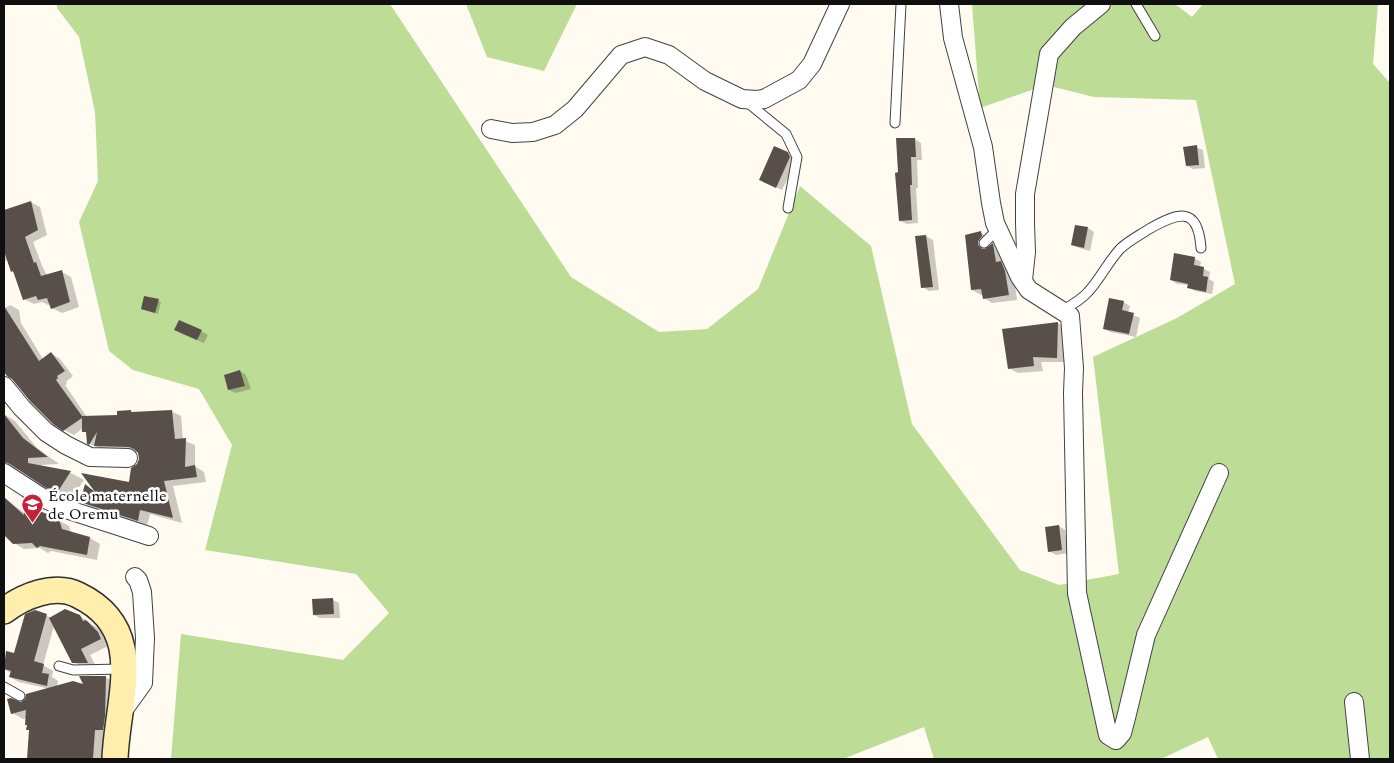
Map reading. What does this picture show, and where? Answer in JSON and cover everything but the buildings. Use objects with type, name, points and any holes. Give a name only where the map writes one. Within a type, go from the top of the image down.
[{"type":"main road","points":[[4,611],[15,602],[32,594],[52,591],[72,592],[91,601],[107,614],[117,629],[124,652],[115,759]]},
{"type":"street","points":[[491,129],[512,133],[533,132],[555,125],[575,109],[621,55],[645,47],[669,55],[705,81],[744,99],[764,99],[799,80],[812,64],[840,4]]},
{"type":"street","points":[[949,4],[953,38],[983,147],[991,203],[998,229],[1029,290],[1070,316],[1072,328],[1077,593],[1108,735],[1116,740],[1122,732],[1146,635],[1219,473]]},
{"type":"street","points":[[1023,280],[1026,252],[1025,194],[1049,54],[1073,28],[1102,4]]},
{"type":"street","points":[[4,386],[22,408],[46,432],[66,445],[90,457],[128,458]]},
{"type":"street","points":[[4,473],[41,497],[69,510],[149,536]]},
{"type":"street","points":[[118,719],[143,683],[146,638],[142,592],[135,577]]},
{"type":"street","points":[[1354,702],[1360,759]]},
{"type":"lane","points":[[895,123],[901,4]]},
{"type":"lane","points":[[1136,4],[1155,36]]},
{"type":"lane","points":[[744,99],[786,134],[797,157],[788,208]]},
{"type":"lane","points":[[1063,310],[1077,302],[1088,292],[1121,248],[1168,219],[1178,216],[1188,217],[1196,223],[1200,232],[1201,248]]},
{"type":"lane","points":[[984,243],[998,229]]},
{"type":"lane","points":[[59,666],[73,670],[124,669]]},
{"type":"lane","points":[[4,688],[20,696]]},
{"type":"green space","points":[[57,4],[390,4],[571,277],[659,332],[707,329],[758,289],[800,186],[871,246],[912,424],[1020,570],[1059,585],[1119,574],[1093,357],[1177,318],[1235,284],[1196,100],[1094,97],[1046,85],[980,108],[972,4],[1175,4],[1192,17],[1203,4],[1378,4],[1373,64],[1390,83],[1390,759],[1218,759],[1208,737],[1161,759],[934,759],[924,727],[843,759],[171,759],[181,634],[343,660],[389,613],[356,574],[205,550],[232,445],[199,389],[133,370],[109,351],[79,222],[98,181],[95,112],[79,37],[57,8]]},
{"type":"green space","points":[[466,4],[577,4],[544,71],[487,57]]},
{"type":"place","name":"École maternelle de Oremu","points":[[32,524]]}]
